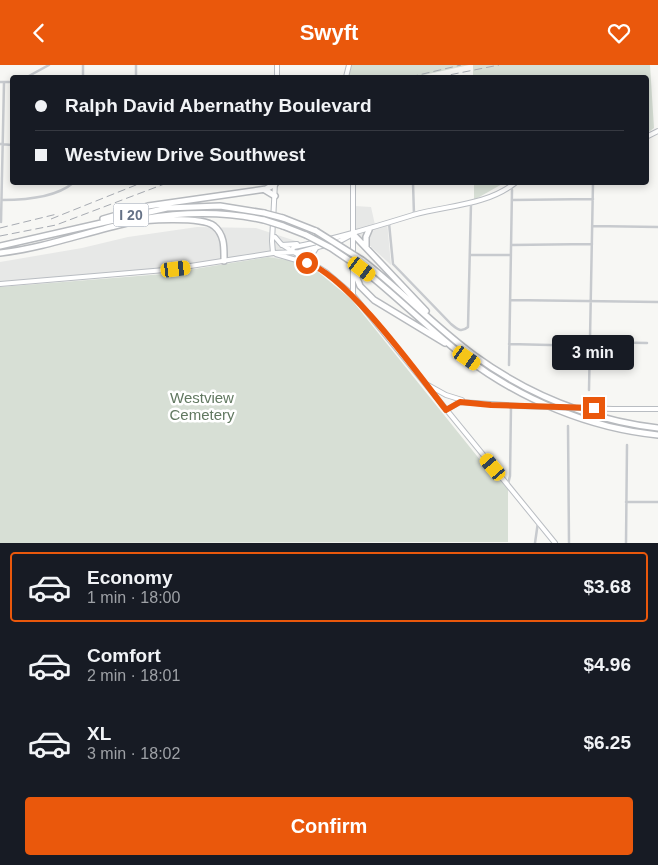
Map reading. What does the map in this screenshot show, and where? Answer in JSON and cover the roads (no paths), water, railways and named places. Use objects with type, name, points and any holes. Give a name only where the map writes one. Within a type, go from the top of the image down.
[{"type":"highway","points":[[97,222],[108,216],[133,209],[263,190],[272,185]]},
{"type":"highway","points":[[263,190],[275,196]]},
{"type":"highway","name":"I 20","points":[[0,246],[58,234],[97,222],[151,210],[189,206],[220,206],[283,218],[316,231],[362,260],[476,357],[531,390],[586,412],[627,423],[658,428]]},
{"type":"highway","name":"I 20","points":[[0,253],[41,246],[162,216],[198,213],[234,215],[264,220],[306,235],[331,248],[362,269],[450,345],[500,381],[553,408],[616,428],[658,435]]},
{"type":"highway","points":[[129,223],[206,222],[216,228],[223,239],[224,261]]},
{"type":"highway","points":[[366,247],[366,237],[369,229]]},
{"type":"highway","points":[[353,234],[414,296],[434,321]]},
{"type":"highway","points":[[353,268],[360,286],[374,300],[408,319],[438,340],[450,345]]},
{"type":"main road","points":[[274,253],[272,248],[275,185]]},
{"type":"main road","points":[[352,295],[353,185]]},
{"type":"main road","points":[[291,251],[294,247],[353,234],[414,215],[471,203],[510,185]]},
{"type":"main road","points":[[273,229],[275,237],[274,253]]},
{"type":"main road","points":[[281,244],[298,244],[346,232],[353,234]]},
{"type":"main road","points":[[0,284],[165,270],[274,253],[298,252],[340,241],[353,234]]},
{"type":"main road","points":[[275,237],[281,244],[316,266],[352,295],[555,543]]},
{"type":"main road","points":[[340,241],[349,243],[353,249]]},
{"type":"main road","points":[[316,266],[311,256],[317,247]]},
{"type":"main road","points":[[274,253],[316,266]]},
{"type":"main road","points":[[424,383],[466,402]]},
{"type":"main road","points":[[435,396],[439,391]]},
{"type":"main road","points":[[446,410],[457,403],[466,402],[511,406],[658,409]]},
{"type":"street","points":[[31,75],[49,65]]},
{"type":"street","points":[[2,82],[2,223]]},
{"type":"street","points":[[2,200],[37,197],[54,193],[70,185]]},
{"type":"street","points":[[413,185],[414,215]]},
{"type":"street","points":[[509,365],[512,185]]},
{"type":"street","points":[[590,390],[593,185]]},
{"type":"street","points":[[512,200],[593,199]]},
{"type":"street","points":[[389,223],[392,261],[397,270],[455,328],[460,330],[468,327],[471,203]]},
{"type":"street","points":[[592,226],[658,227]]},
{"type":"street","points":[[511,245],[592,245]]},
{"type":"street","points":[[470,255],[511,255]]},
{"type":"street","points":[[510,300],[658,302]]},
{"type":"street","points":[[510,345],[646,343]]},
{"type":"street","points":[[508,485],[510,476],[511,406]]},
{"type":"street","points":[[568,426],[569,543]]},
{"type":"street","points":[[626,543],[627,445]]},
{"type":"street","points":[[626,502],[658,502]]},
{"type":"street","points":[[535,543],[538,522]]},
{"type":"railway","points":[[418,75],[461,65]]},
{"type":"railway","points":[[449,75],[499,65]]},
{"type":"railway","points":[[51,219],[136,185]]},
{"type":"railway","points":[[0,236],[56,225],[162,185]]},
{"type":"railway","points":[[0,228],[57,214]]},
{"type":"park label","name":"Westview Cemetery","points":[[202,406]]}]
